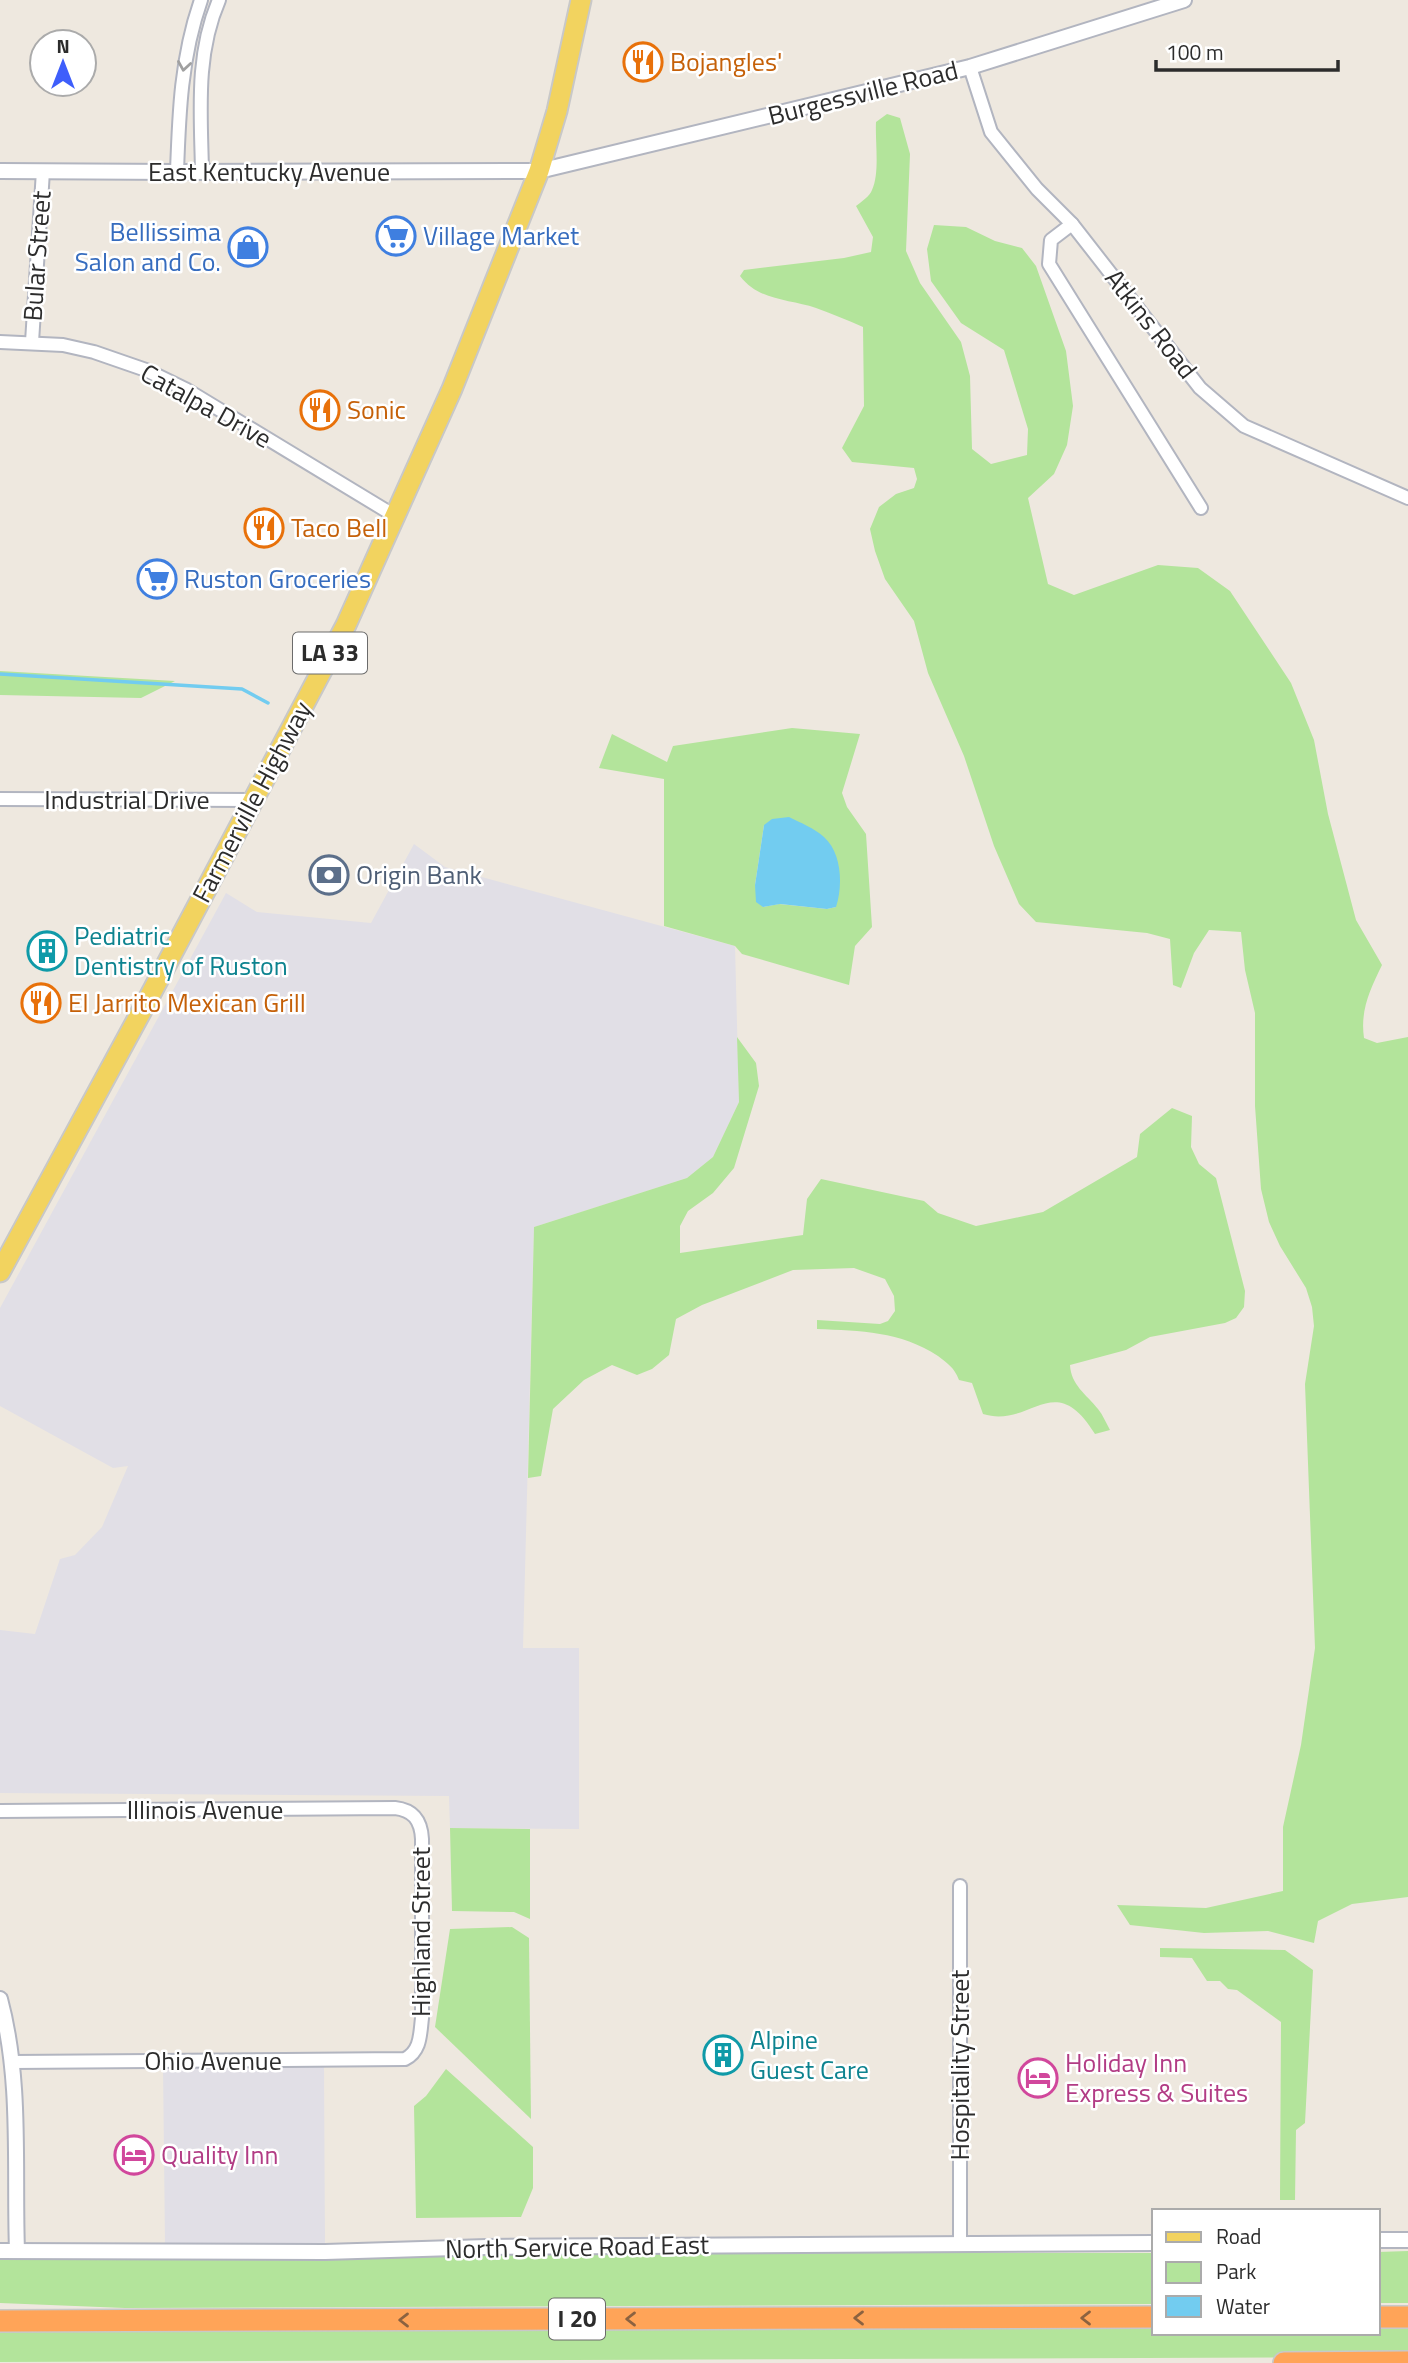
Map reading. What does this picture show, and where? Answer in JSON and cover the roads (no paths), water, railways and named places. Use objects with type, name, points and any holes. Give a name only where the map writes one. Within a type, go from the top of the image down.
[{"type":"highway","name":"I 20","points":[[0,2321],[1152,2317]]},
{"type":"highway","points":[[1380,2317],[1408,2317]]},
{"type":"highway","points":[[1284,2363],[1408,2362]]},
{"type":"main road","name":"Farmerville Highway","points":[[0,1272],[345,625],[395,516],[452,388],[539,171],[557,111],[581,0]]},
{"type":"street","points":[[177,173],[179,101],[184,63],[201,0]]},
{"type":"street","name":"Burgessville Road","points":[[539,171],[970,67],[1184,0]]},
{"type":"street","points":[[202,172],[203,54],[206,33],[217,1]]},
{"type":"street","name":"Atkins Road","points":[[970,67],[991,132],[1037,189],[1072,224],[1200,387],[1244,426],[1408,498]]},
{"type":"street","name":"East Kentucky Avenue","points":[[0,170],[177,173],[539,171]]},
{"type":"street","name":"Bular Street","points":[[32,342],[43,171]]},
{"type":"street","points":[[1072,224],[1051,240],[1049,264],[1201,508]]},
{"type":"street","name":"Catalpa Drive","points":[[0,342],[63,345],[94,352],[146,370],[187,390],[395,516]]},
{"type":"street","name":"Industrial Drive","points":[[0,799],[253,800]]},
{"type":"street","name":"Illinois Avenue","points":[[0,1811],[388,1808],[410,1812]]},
{"type":"street","name":"Highland Street","points":[[410,1812],[419,1823],[422,1839],[422,2018],[414,2055]]},
{"type":"street","name":"Hospitality Street","points":[[960,1886],[960,2244]]},
{"type":"street","points":[[0,2000],[12,2062],[17,2251]]},
{"type":"street","name":"Ohio Avenue","points":[[12,2062],[405,2059],[414,2055]]},
{"type":"street","points":[[1380,2240],[1408,2240]]},
{"type":"street","name":"North Service Road East","points":[[0,2251],[325,2252],[487,2246],[1152,2243]]},
{"type":"water","points":[[789,817],[820,834],[830,844],[838,861],[840,880],[836,907],[827,909],[780,904],[763,907],[756,902],[755,885],[764,825],[772,819]]},
{"type":"waterway","points":[[0,674],[242,689],[268,703]]},
{"type":"place","name":"Bojangles'","points":[[643,62]]},
{"type":"place","name":"Village Market","points":[[396,236]]},
{"type":"place","name":"Bellissima Salon and Co.","points":[[248,247]]},
{"type":"place","name":"Sonic","points":[[320,410]]},
{"type":"place","name":"Taco Bell","points":[[264,528]]},
{"type":"place","name":"Ruston Groceries","points":[[157,579]]},
{"type":"place","name":"Origin Bank","points":[[329,875]]},
{"type":"place","name":"Pediatric Dentistry of Ruston","points":[[47,951]]},
{"type":"place","name":"El Jarrito Mexican Grill","points":[[41,1003]]},
{"type":"place","name":"Alpine Guest Care","points":[[723,2055]]},
{"type":"place","name":"Holiday Inn Express & Suites","points":[[1038,2078]]},
{"type":"place","name":"Quality Inn","points":[[134,2155]]}]
